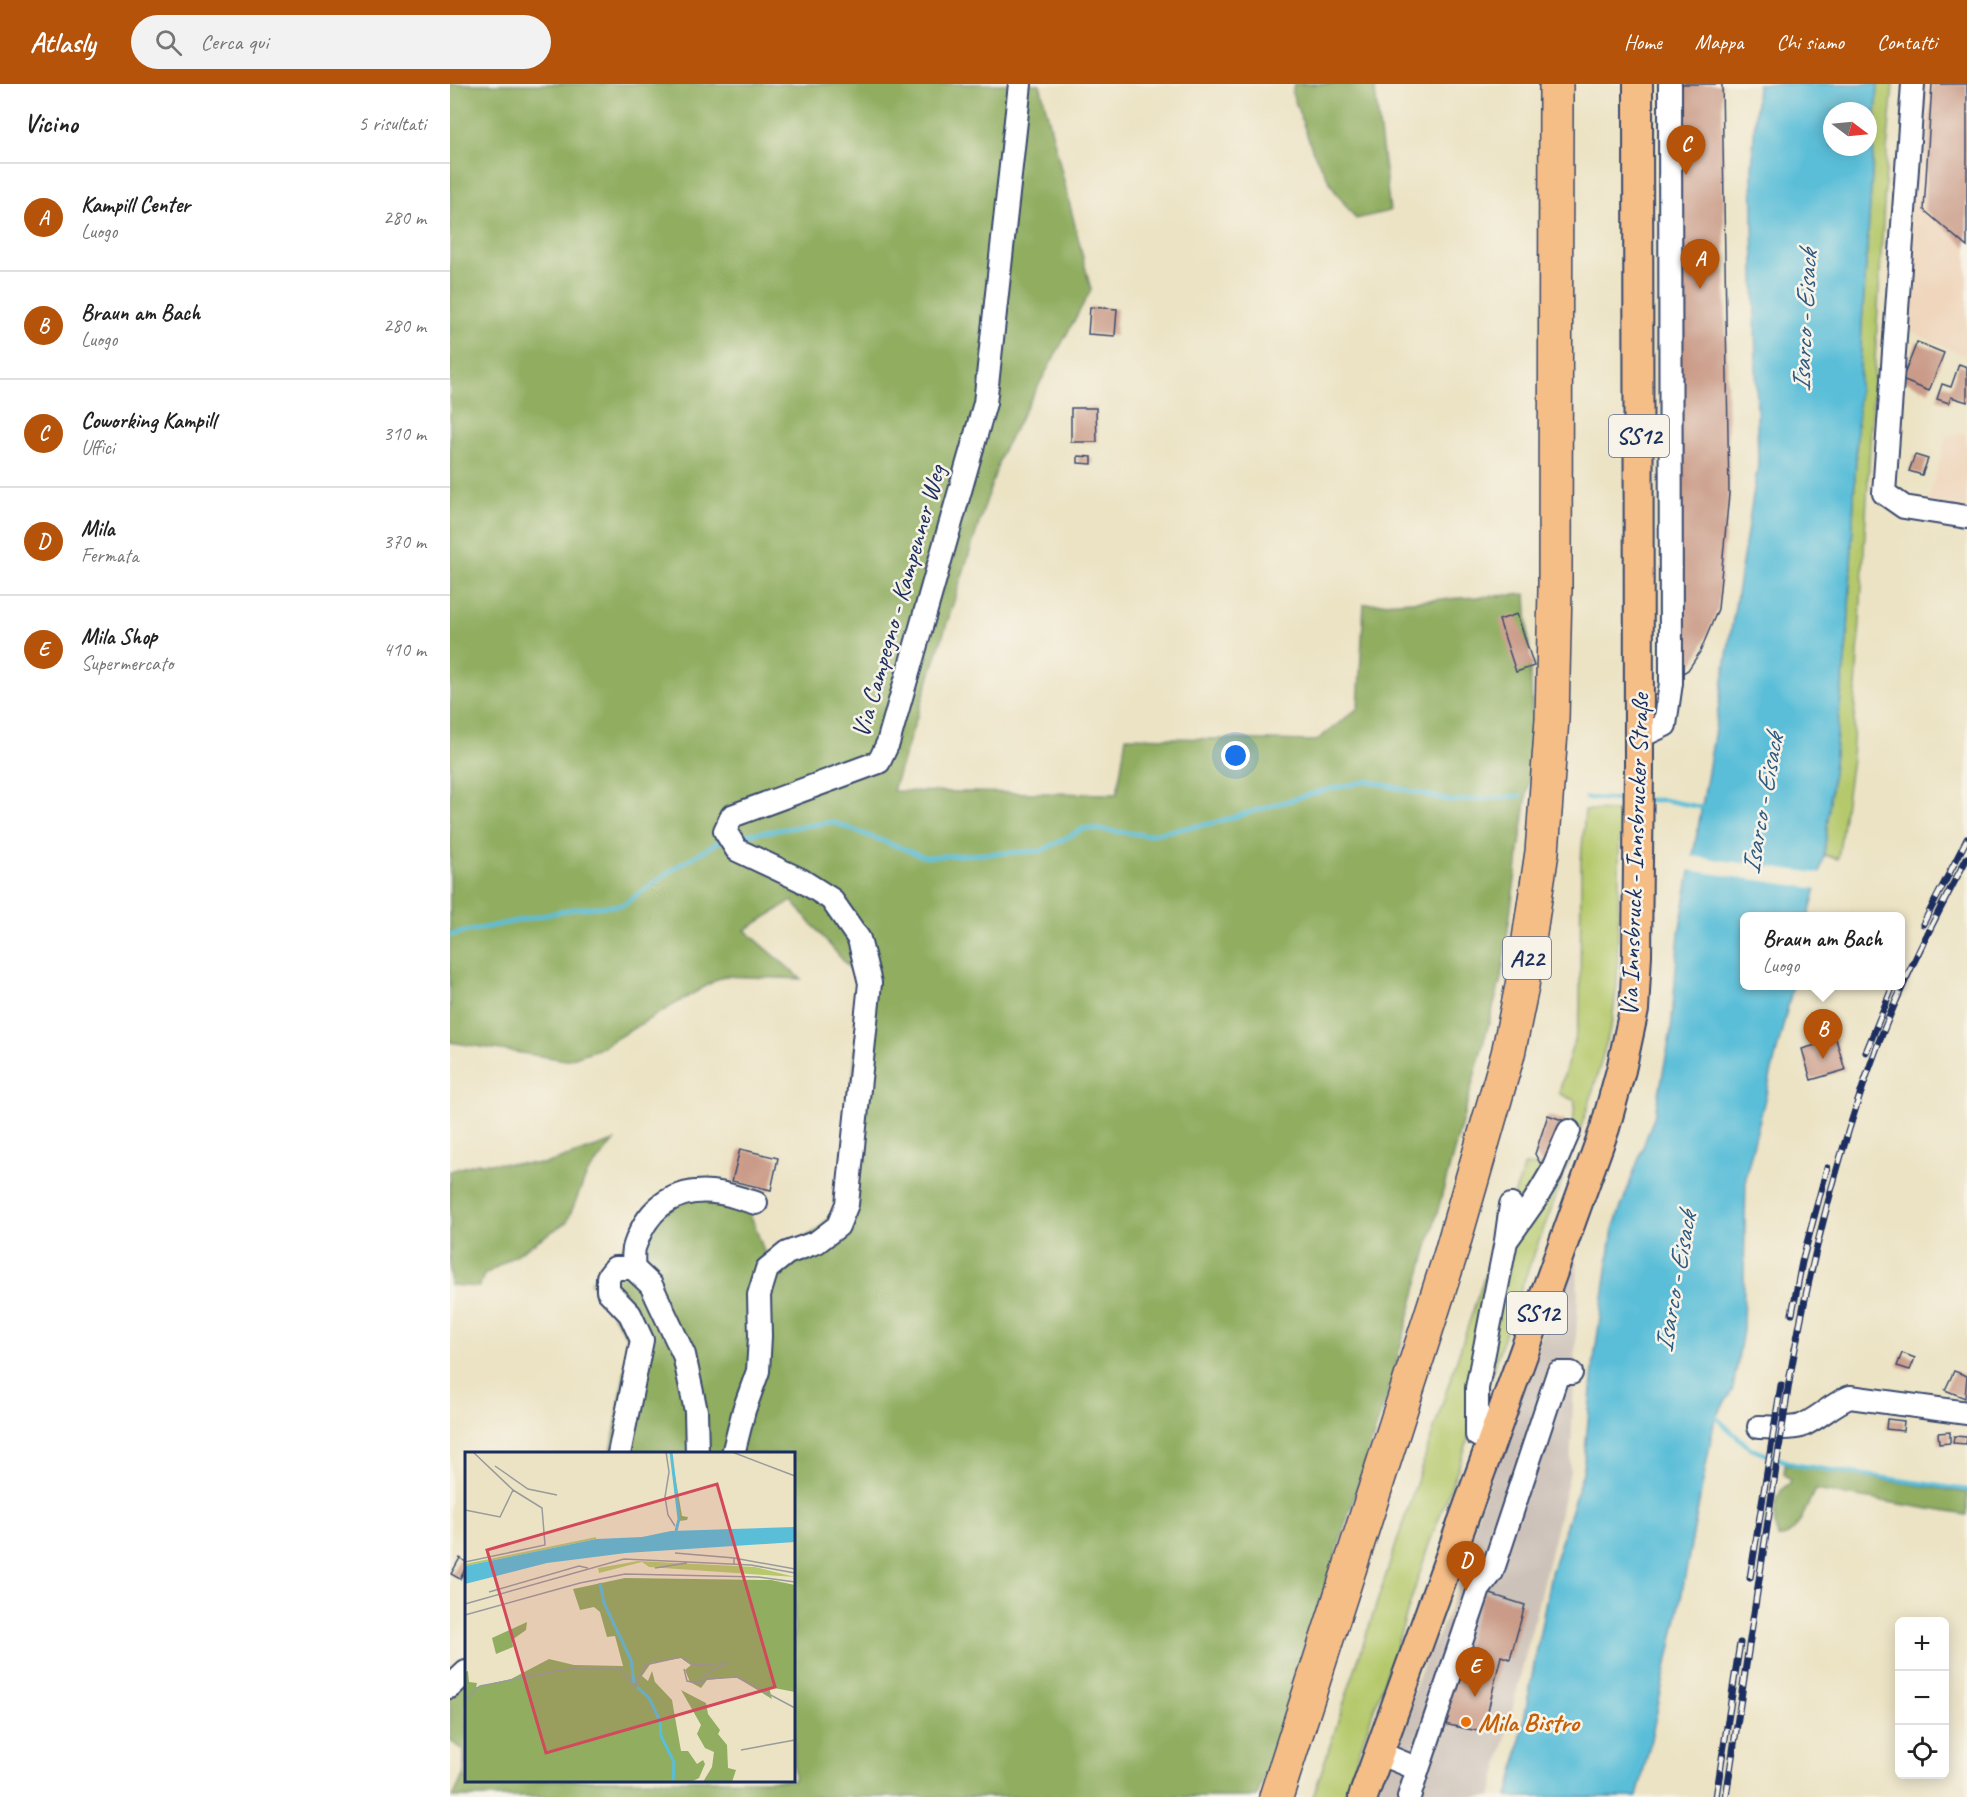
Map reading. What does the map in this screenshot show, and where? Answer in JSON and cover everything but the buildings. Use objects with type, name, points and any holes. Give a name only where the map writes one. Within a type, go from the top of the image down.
[{"type":"highway","name":"A22","points":[[1276,1797],[1450,1256],[1508,1054],[1522,986],[1542,852],[1553,708],[1556,589],[1556,84]]},
{"type":"highway","name":"A22","points":[[1298,1797],[1467,1262],[1527,1054],[1557,883],[1574,718],[1579,84]]},
{"type":"main road","name":"Via Innsbruck - Innsbrucker Straße","points":[[1363,1797],[1605,1128],[1634,1010],[1639,737],[1638,84]]},
{"type":"street","name":"Via Campegno - Kampenner Weg","points":[[733,1452],[758,1371],[759,1295],[767,1269],[787,1253],[817,1242],[838,1226],[847,1204],[870,983],[859,939],[831,899],[801,880],[737,850],[725,831],[732,816],[879,762],[888,743],[985,403],[1020,84]]},
{"type":"street","points":[[1639,737],[1665,725],[1671,683],[1670,84]]},
{"type":"street","points":[[1913,84],[1884,493],[1904,507],[1967,517]]},
{"type":"street","points":[[1639,303],[1670,302]]},
{"type":"street","points":[[1506,1240],[1551,1173],[1569,1131]]},
{"type":"street","points":[[633,1268],[634,1247],[649,1218],[666,1200],[689,1192],[720,1193],[756,1203]]},
{"type":"street","points":[[1490,1441],[1477,1435],[1477,1388],[1511,1205]]},
{"type":"street","points":[[619,1452],[642,1340],[630,1314],[608,1291],[608,1277],[615,1268],[633,1268],[651,1285],[684,1355],[696,1411],[697,1452]]},
{"type":"street","points":[[1409,1797],[1479,1589],[1492,1572],[1558,1373],[1570,1373]]},
{"type":"street","points":[[1759,1427],[1793,1428],[1803,1425],[1850,1397],[1967,1413]]},
{"type":"street","points":[[450,1687],[465,1673]]},
{"type":"street","points":[[1379,1753],[1418,1769]]},
{"type":"shaded area","points":[[1918,84],[1967,84],[1967,357],[1900,326]]},
{"type":"shaded area","points":[[1967,433],[1967,530],[1922,522],[1947,435]]},
{"type":"shaded area","points":[[1570,1256],[1577,1260],[1578,1293],[1570,1472],[1491,1797],[1374,1797],[1426,1658],[1440,1633],[1460,1581],[1480,1505]]},
{"type":"green space","points":[[450,84],[1040,84],[1091,290],[1002,452],[893,791],[1117,794],[1126,737],[1316,741],[1358,708],[1364,604],[1526,594],[1534,744],[1501,979],[1389,1389],[1257,1797],[453,1797],[464,1774],[464,1750],[450,1741],[450,1681],[465,1666],[465,1782],[795,1782],[795,1452],[611,1452],[630,1341],[590,1282],[617,1252],[655,1217],[690,1195],[746,1209],[753,1221],[767,1259],[818,1230],[837,1208],[864,985],[792,901],[745,930],[801,979],[723,976],[598,1049],[566,1060],[450,1042]]},
{"type":"green space","points":[[1294,84],[1374,84],[1390,211],[1356,219],[1335,191],[1313,152],[1292,93]]},
{"type":"green space","points":[[1878,84],[1893,84],[1887,151],[1852,758],[1838,859],[1824,855],[1848,632],[1862,324],[1873,156],[1877,156]]},
{"type":"green space","points":[[1585,810],[1620,811],[1617,984],[1612,1022],[1591,1098],[1569,1162],[1429,1544],[1397,1644],[1343,1797],[1313,1797],[1479,1292],[1525,1165],[1558,1167],[1573,1125],[1575,1101],[1559,1093],[1580,1011],[1581,861]]},
{"type":"green space","points":[[614,1141],[587,1174],[567,1222],[484,1275],[479,1287],[450,1285],[450,1171],[478,1163],[545,1164]]},
{"type":"green space","points":[[1785,1464],[1967,1493],[1967,1515],[1815,1490],[1796,1527],[1791,1533],[1778,1537],[1775,1508],[1780,1494],[1790,1480],[1784,1474]]},
{"type":"water","name":"Isarco - Eisack","points":[[1757,84],[1878,84],[1877,102],[1823,102],[1823,156],[1873,156],[1862,324],[1848,632],[1824,855],[1810,912],[1740,912],[1740,990],[1792,990],[1746,1175],[1743,1330],[1733,1389],[1715,1418],[1679,1608],[1637,1797],[1508,1797],[1551,1573],[1583,1472],[1594,1359],[1613,1229],[1655,1114],[1671,1031],[1679,933],[1707,778],[1758,465],[1752,170]]},
{"type":"pier","points":[[1690,856],[1823,874],[1819,889],[1688,870]]},
{"type":"waterway","points":[[736,836],[832,822],[925,857],[1041,851],[1085,828],[1146,835],[1214,823],[1321,791],[1368,781],[1452,801],[1520,796]]},
{"type":"waterway","points":[[1586,798],[1628,800]]},
{"type":"waterway","points":[[1649,800],[1664,800],[1705,808]]},
{"type":"waterway","points":[[450,935],[573,909],[623,905],[678,866],[722,840]]},
{"type":"waterway","points":[[1712,1414],[1751,1449],[1796,1465],[1967,1490]]},
{"type":"railway","points":[[1923,924],[1967,839]]},
{"type":"railway","points":[[1905,982],[1967,858]]},
{"type":"railway","points":[[1866,1052],[1891,990]]},
{"type":"railway","points":[[1726,1797],[1790,1376],[1806,1292],[1849,1128],[1877,1047],[1901,990]]},
{"type":"railway","points":[[1792,1314],[1802,1262],[1827,1168]]},
{"type":"railway","points":[[1750,1578],[1781,1385]]},
{"type":"railway","points":[[1716,1797],[1740,1643]]},
{"type":"place","name":"Coworking Kampill","points":[[1686,175]]},
{"type":"place","name":"Kampill Center","points":[[1700,289]]},
{"type":"place","name":"Braun am Bach","points":[[1823,1059]]},
{"type":"place","name":"Mila","points":[[1466,1591]]},
{"type":"place","name":"Mila Shop","points":[[1475,1697]]},
{"type":"place","name":"Mila Bistro","points":[[1466,1722]]}]
